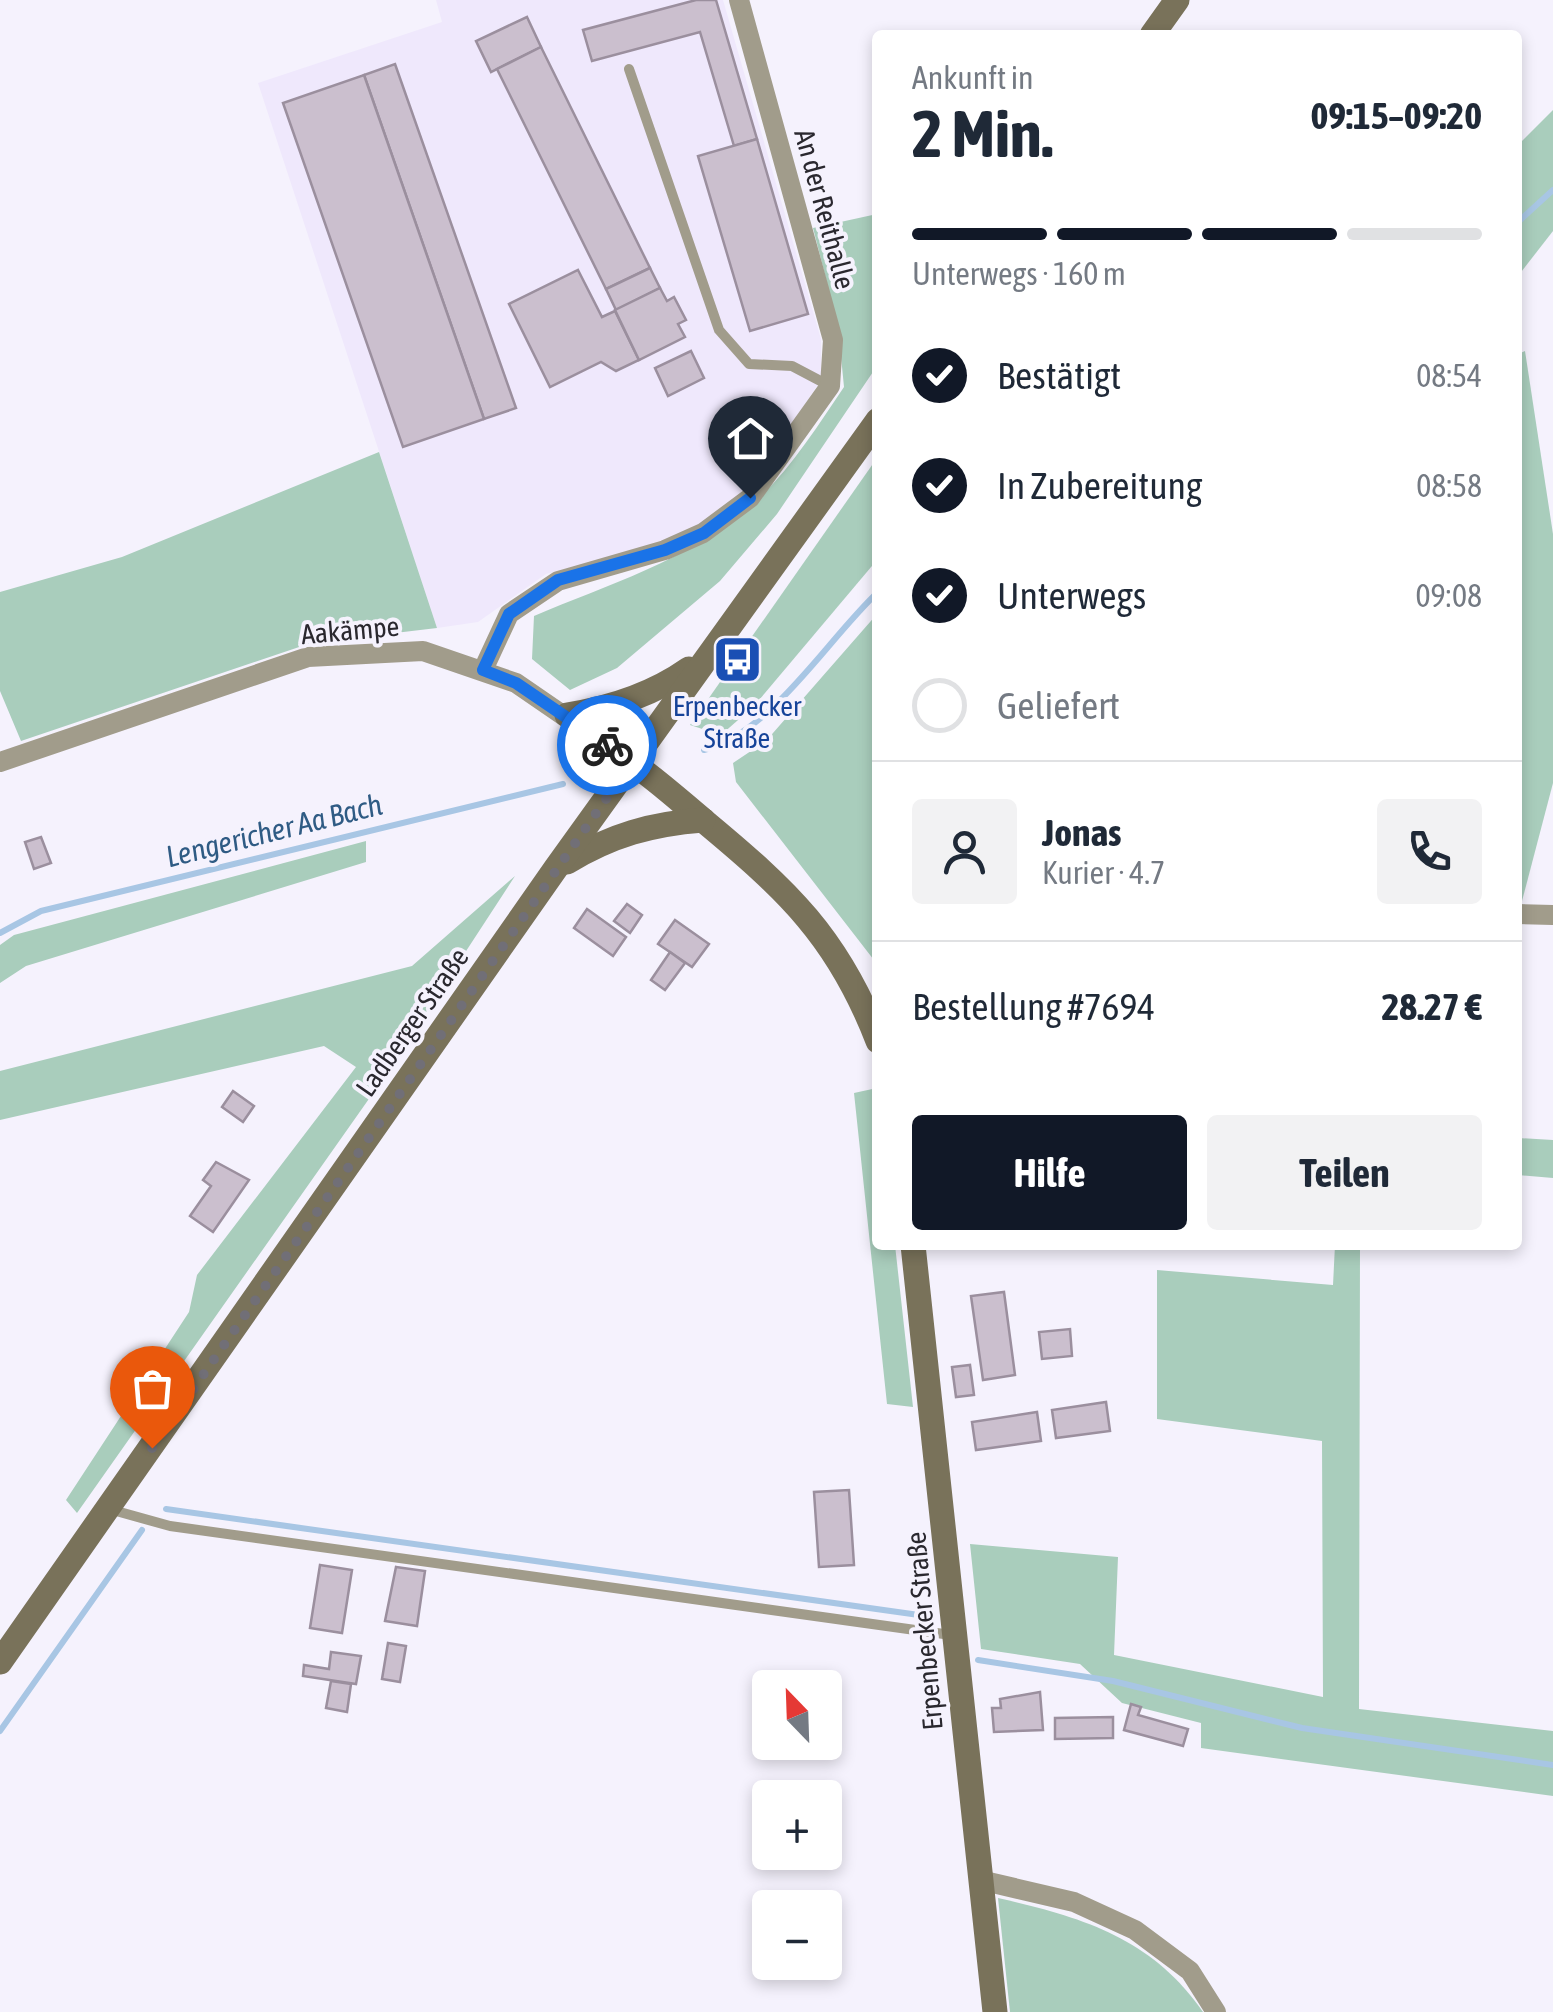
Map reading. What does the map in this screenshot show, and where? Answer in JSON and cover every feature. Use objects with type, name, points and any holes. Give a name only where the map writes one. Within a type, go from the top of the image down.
[{"type":"main road","points":[[1156,30],[1177,0]]},
{"type":"main road","name":"Ladberger Straße","points":[[0,1662],[556,868],[872,428]]},
{"type":"main road","points":[[567,716],[631,700],[666,685],[706,658]]},
{"type":"main road","points":[[632,762],[783,888],[816,924],[871,1004]]},
{"type":"main road","points":[[556,868],[619,834],[656,824],[703,820]]},
{"type":"main road","name":"Erpenbecker Straße","points":[[914,1250],[995,2012]]},
{"type":"street","name":"An der Reithalle","points":[[739,0],[833,340],[830,386]]},
{"type":"street","points":[[483,670],[509,614],[558,580],[665,550],[704,533],[750,498],[830,386]]},
{"type":"street","name":"Aakämpe","points":[[0,762],[308,657],[423,651],[516,683],[632,762]]},
{"type":"street","points":[[1522,914],[1553,915]]},
{"type":"street","points":[[980,1880],[1074,1902],[1135,1930],[1190,1970],[1216,2012]]},
{"type":"lane","points":[[630,68],[719,330],[749,364],[792,366],[830,386]]},
{"type":"lane","points":[[109,1508],[170,1526],[952,1635]]},
{"type":"shaded area","points":[[436,0],[723,0],[821,339],[821,380],[746,493],[704,525],[660,543],[546,574],[478,622],[437,628],[258,83],[442,22]]},
{"type":"green space","points":[[1553,110],[1553,231],[1522,271],[1522,141]]},
{"type":"green space","points":[[872,215],[872,373],[777,514],[720,581],[617,668],[570,690],[532,659],[534,616],[677,555],[730,523],[779,477],[844,387],[838,326],[813,228]]},
{"type":"green space","points":[[1525,351],[1553,534],[1553,783],[1522,901]]},
{"type":"green space","points":[[379,452],[437,628],[311,643],[21,741],[0,691],[0,592],[122,557]]},
{"type":"green space","points":[[872,465],[872,566],[754,706],[721,735],[690,725]]},
{"type":"green space","points":[[872,620],[872,958],[736,782],[733,763],[766,741]]},
{"type":"green space","points":[[366,841],[366,862],[26,966],[0,983],[0,945],[14,935]]},
{"type":"green space","points":[[515,876],[378,1086],[77,1513],[66,1500],[189,1312],[197,1275],[356,1067],[324,1046],[0,1120],[0,1071],[412,966]]},
{"type":"green space","points":[[872,1089],[872,1250],[896,1250],[913,1407],[887,1404],[854,1093]]},
{"type":"green space","points":[[1522,1138],[1553,1140],[1553,1178],[1522,1175]]},
{"type":"green space","points":[[1335,1250],[1360,1250],[1359,1709],[1553,1731],[1553,1796],[1201,1748],[1201,1723],[1122,1703],[1080,1664],[981,1649],[970,1544],[1118,1557],[1114,1655],[1323,1697],[1322,1441],[1157,1419],[1157,1270],[1333,1285]]},
{"type":"green space","points":[[998,1898],[1058,1913],[1113,1934],[1161,1966],[1203,2012],[1010,2012]]},
{"type":"building","points":[[696,0],[716,0],[757,139],[734,146],[700,32],[592,61],[583,30]]},
{"type":"building","points":[[527,17],[541,47],[491,72],[476,41]]},
{"type":"building","points":[[541,47],[650,268],[606,289],[497,69]]},
{"type":"building","points":[[395,64],[516,408],[484,419],[364,75]]},
{"type":"building","points":[[364,75],[484,419],[403,447],[283,103]]},
{"type":"building","points":[[757,139],[808,314],[750,331],[698,156]]},
{"type":"building","points":[[650,268],[660,288],[616,310],[606,289]]},
{"type":"building","points":[[578,270],[602,317],[615,311],[639,360],[616,371],[601,362],[550,387],[509,304]]},
{"type":"building","points":[[660,288],[667,301],[674,297],[686,320],[678,324],[685,337],[639,360],[615,310]]},
{"type":"building","points":[[691,351],[704,378],[668,396],[655,368]]},
{"type":"building","points":[[41,837],[51,863],[34,869],[25,842]]},
{"type":"building","points":[[627,904],[642,915],[630,933],[614,921]]},
{"type":"building","points":[[587,909],[626,937],[613,956],[574,928]]},
{"type":"building","points":[[675,920],[709,944],[692,967],[658,944]]},
{"type":"building","points":[[670,952],[685,963],[665,990],[651,980]]},
{"type":"building","points":[[233,1091],[254,1106],[243,1122],[222,1107]]},
{"type":"building","points":[[216,1162],[249,1180],[213,1232],[190,1216],[211,1186],[203,1180]]},
{"type":"building","points":[[1004,1292],[1015,1375],[983,1380],[971,1296]]},
{"type":"building","points":[[1070,1329],[1072,1356],[1042,1359],[1039,1332]]},
{"type":"building","points":[[970,1365],[974,1395],[956,1397],[952,1367]]},
{"type":"building","points":[[1106,1402],[1110,1431],[1056,1438],[1052,1410]]},
{"type":"building","points":[[1037,1412],[1041,1441],[976,1450],[972,1422]]},
{"type":"building","points":[[849,1490],[854,1565],[819,1567],[814,1492]]},
{"type":"building","points":[[320,1565],[352,1570],[342,1633],[310,1628]]},
{"type":"building","points":[[396,1567],[425,1571],[417,1626],[385,1621]]},
{"type":"building","points":[[388,1643],[406,1646],[400,1682],[382,1679]]},
{"type":"building","points":[[331,1652],[361,1656],[356,1684],[303,1676],[304,1665],[329,1669]]},
{"type":"building","points":[[331,1681],[351,1684],[347,1712],[326,1708]]},
{"type":"building","points":[[1040,1692],[1043,1730],[994,1732],[992,1708],[1001,1708],[1000,1699]]},
{"type":"building","points":[[1131,1704],[1141,1707],[1138,1715],[1188,1729],[1183,1746],[1124,1730]]},
{"type":"building","points":[[1113,1717],[1113,1738],[1055,1739],[1055,1718]]},
{"type":"waterway","name":"Lengericher Aa Bach","points":[[1522,218],[1553,190]]},
{"type":"waterway","name":"Lengericher Aa Bach","points":[[704,750],[729,740],[775,705],[872,598]]},
{"type":"waterway","name":"Lengericher Aa Bach","points":[[0,933],[41,911],[563,784]]},
{"type":"waterway","points":[[166,1509],[919,1615]]},
{"type":"waterway","points":[[0,1731],[142,1530]]},
{"type":"waterway","points":[[978,1660],[1113,1681],[1302,1728],[1553,1765]]},
{"type":"way so far","points":[[152,1448],[632,762],[607,745]]},
{"type":"place","name":"Erpenbecker Straße","points":[[737,659]]},
{"type":"route","points":[[607,745],[516,683],[483,670],[509,614],[558,580],[665,550],[704,533],[750,498]]}]
